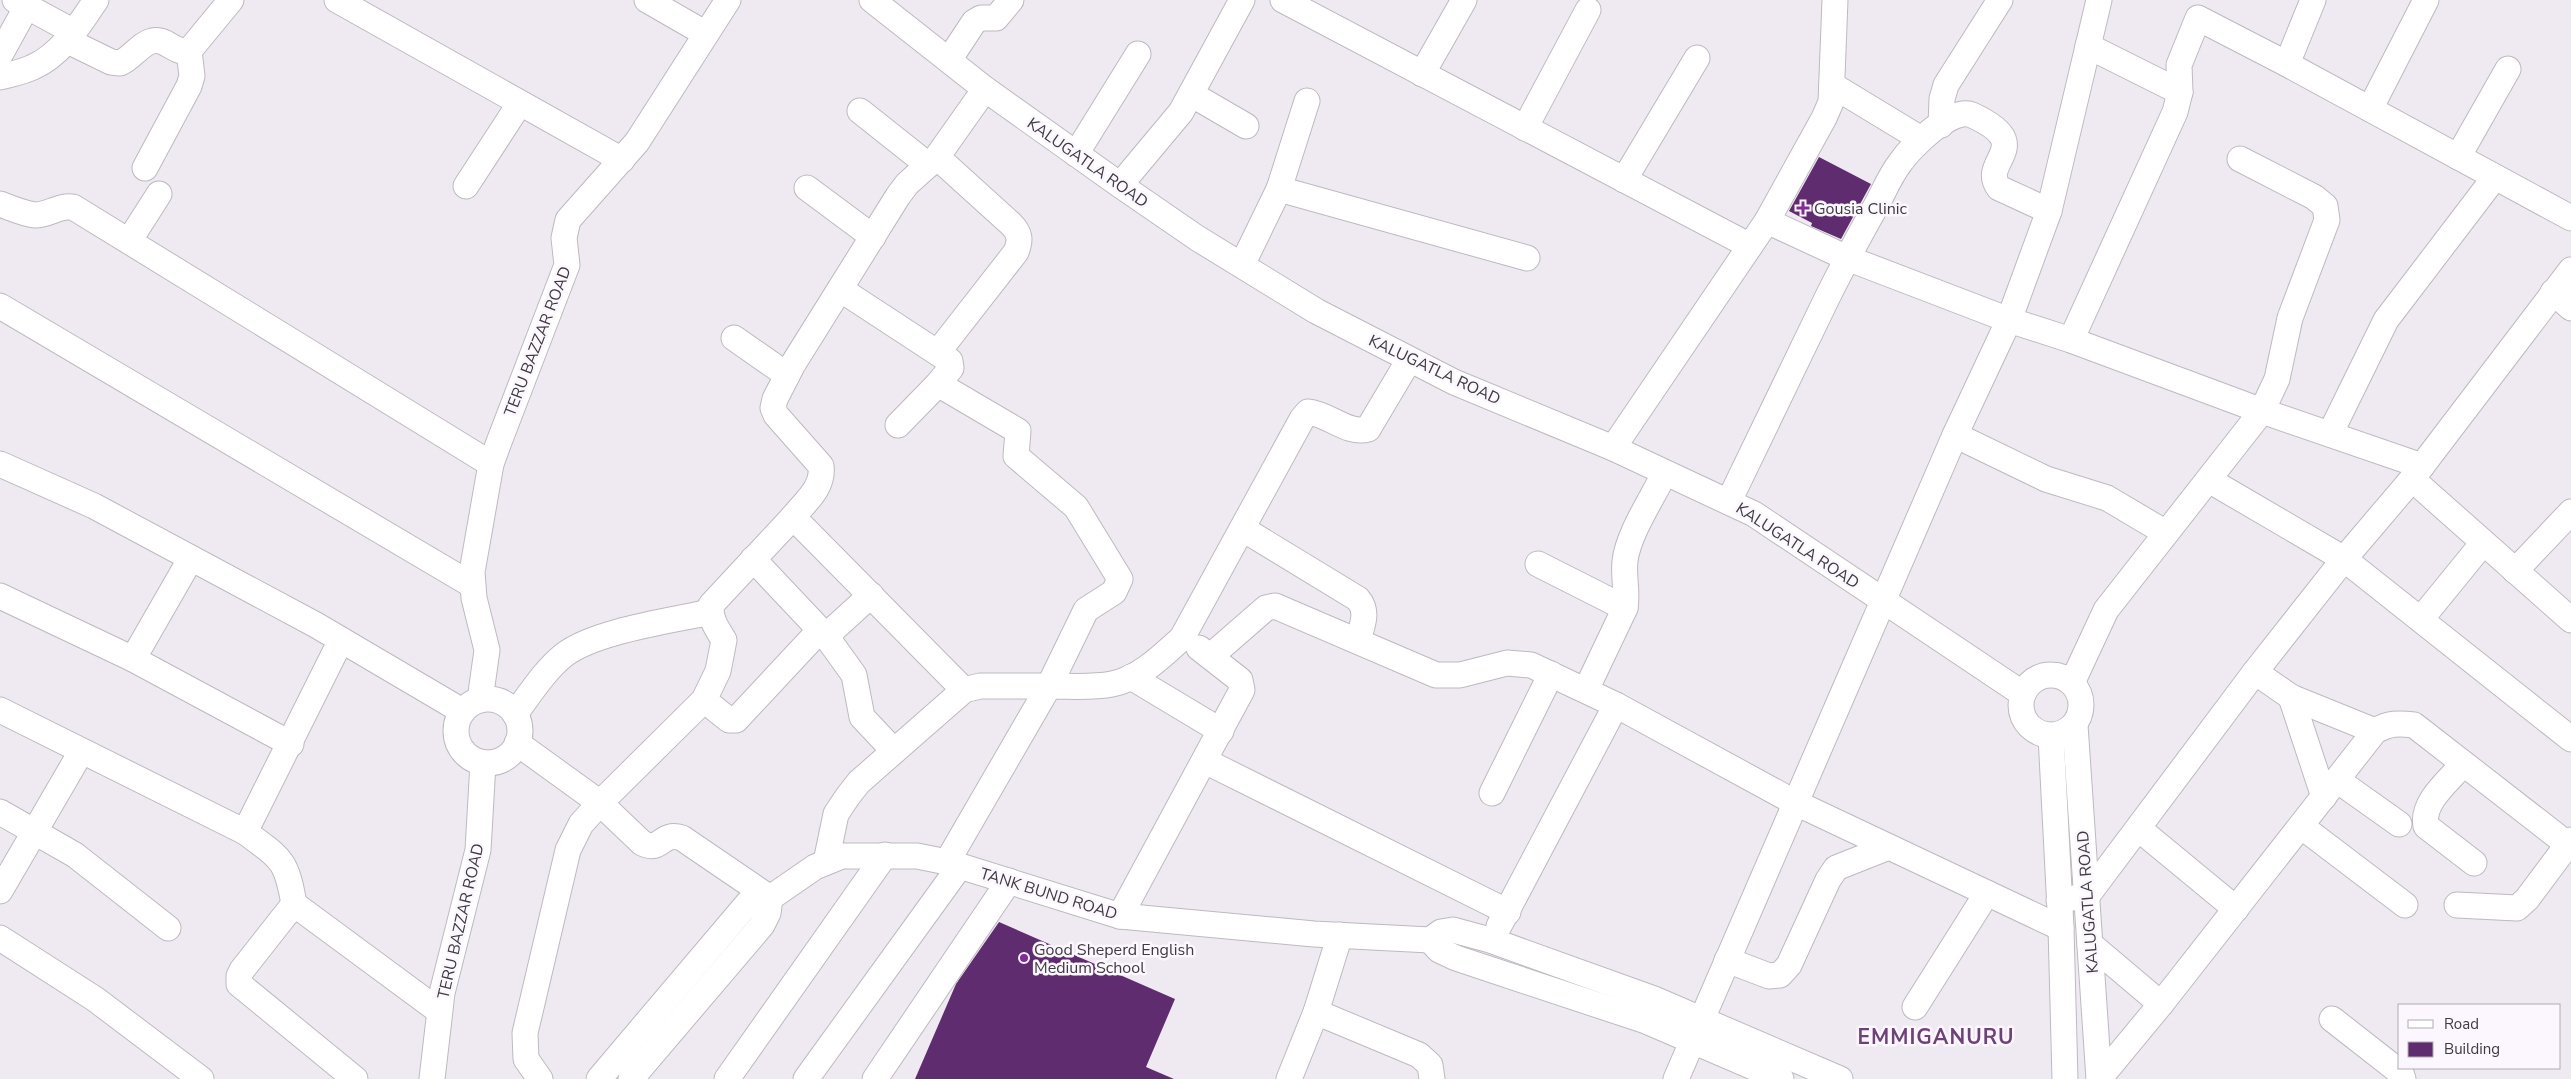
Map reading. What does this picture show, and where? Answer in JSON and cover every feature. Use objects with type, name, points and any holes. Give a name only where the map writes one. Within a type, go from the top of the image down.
[{"type":"street","points":[[0,77],[33,67],[46,60],[70,36],[96,0]]},
{"type":"street","points":[[0,55],[21,3],[111,62],[120,63],[151,41],[158,40],[182,52],[188,51],[231,0]]},
{"type":"street","points":[[339,0],[622,160]]},
{"type":"street","points":[[646,0],[706,34]]},
{"type":"street","name":"TERU BAZZAR ROAD","points":[[432,1079],[439,1010],[478,850],[483,762],[472,759],[464,752],[458,743],[456,732],[457,721],[471,706],[487,650],[472,585],[474,560],[491,464],[568,265],[564,238],[568,220],[637,142],[728,0]]},
{"type":"street","name":"KALUGATLA ROAD","points":[[872,0],[985,89],[1120,185],[1316,311],[1454,382],[1613,448],[1664,474],[1729,501],[1754,514],[2023,694]]},
{"type":"street","points":[[949,60],[974,22],[981,18],[996,18],[1011,0]]},
{"type":"street","points":[[1120,185],[1170,126],[1191,94],[1242,0]]},
{"type":"street","points":[[1283,0],[1750,246]]},
{"type":"street","points":[[1422,74],[1464,0]]},
{"type":"street","points":[[1613,448],[1767,221],[1824,118],[1831,102],[1836,0]]},
{"type":"street","points":[[1931,132],[1946,85],[2000,0]]},
{"type":"street","points":[[1676,1079],[1794,802],[1885,601],[1955,435],[2009,320],[2049,211],[2099,0]]},
{"type":"street","points":[[2287,64],[2313,0]]},
{"type":"street","points":[[2370,109],[2426,0]]},
{"type":"street","points":[[2071,340],[2176,112],[2180,92],[2178,75],[2182,54],[2204,9],[2287,64],[2571,218]]},
{"type":"street","points":[[1525,128],[1588,10]]},
{"type":"street","points":[[2088,46],[2180,92]]},
{"type":"street","points":[[145,168],[189,86],[192,76],[188,51]]},
{"type":"street","points":[[1076,154],[1138,54]]},
{"type":"street","points":[[1624,180],[1697,58]]},
{"type":"street","points":[[2458,157],[2508,69]]},
{"type":"street","points":[[1832,85],[1931,132]]},
{"type":"street","points":[[540,1079],[526,1059],[525,1033],[568,850],[581,824],[600,803],[704,700],[718,671],[724,640],[710,612],[711,605],[717,596],[793,517],[819,485],[822,475],[821,466],[816,458],[776,415],[773,408],[787,375],[907,184],[933,161],[985,89]]},
{"type":"street","points":[[1191,94],[1246,126]]},
{"type":"street","points":[[1242,265],[1279,189],[1307,100]]},
{"type":"street","points":[[466,186],[520,102]]},
{"type":"street","points":[[860,111],[933,161],[1019,232],[1020,244],[1016,252],[938,352]]},
{"type":"street","points":[[1729,501],[1847,258],[1898,164],[1931,132],[1956,115],[1964,113],[2000,132],[2005,138],[2006,148],[1994,174],[1994,182],[1999,188],[2049,211]]},
{"type":"street","points":[[2075,726],[2061,734],[2041,735],[2026,723],[2021,704],[2023,694],[2028,686],[2044,676],[2064,677],[2072,683],[2106,610],[2262,411],[2271,396],[2277,379],[2290,318],[2327,220],[2324,206],[2314,198],[2240,159]]},
{"type":"street","points":[[2330,434],[2386,320],[2495,177]]},
{"type":"street","points":[[807,188],[873,237]]},
{"type":"street","points":[[1279,189],[1527,258]]},
{"type":"street","points":[[129,242],[159,194]]},
{"type":"street","points":[[0,204],[34,215],[65,206],[74,207],[491,464]]},
{"type":"street","points":[[1767,221],[1847,258],[2009,320],[2071,340],[2262,411],[2330,434],[2417,473],[2484,543],[2571,620]]},
{"type":"street","points":[[2059,900],[2087,896],[2255,672],[2344,559],[2562,300],[2571,270]]},
{"type":"street","points":[[840,289],[950,361],[951,368],[898,425]]},
{"type":"street","points":[[0,306],[472,585]]},
{"type":"street","points":[[734,338],[787,375]]},
{"type":"street","points":[[826,862],[836,814],[859,782],[964,690],[980,686],[1099,686],[1114,684],[1131,677],[1159,659],[1182,638],[1302,419],[1308,412],[1319,413],[1360,432],[1368,429],[1409,360]]},
{"type":"street","points":[[806,1079],[953,864],[1049,686],[1086,610],[1114,592],[1120,579],[1076,507],[1016,456],[1018,431],[938,384]]},
{"type":"street","points":[[1955,435],[2046,479],[2107,498],[2166,533]]},
{"type":"street","points":[[0,464],[94,506],[341,640],[471,706],[500,701],[515,714],[519,733],[517,743],[504,758],[494,762],[483,762]]},
{"type":"street","points":[[1586,690],[1625,608],[1627,598],[1625,560],[1629,545],[1664,474]]},
{"type":"street","points":[[2209,480],[2344,559],[2571,739]]},
{"type":"street","points":[[2515,571],[2571,512]]},
{"type":"street","points":[[793,517],[964,690]]},
{"type":"street","points":[[1243,529],[1358,599],[1363,605],[1366,615],[1358,641]]},
{"type":"street","points":[[2421,619],[2484,543]]},
{"type":"street","points":[[133,658],[190,558]]},
{"type":"street","points":[[753,559],[823,633],[854,675],[862,716],[894,751]]},
{"type":"street","points":[[1538,564],[1625,608]]},
{"type":"street","points":[[704,700],[729,720],[736,720],[823,633],[871,595]]},
{"type":"street","points":[[0,596],[133,658],[291,744]]},
{"type":"street","points":[[1212,655],[1266,608],[1275,606],[1436,675],[1460,674],[1518,663],[1531,665],[1616,705],[1794,802],[2061,928]]},
{"type":"street","points":[[515,714],[557,661],[589,640],[710,612]]},
{"type":"street","points":[[1120,916],[1222,731],[1242,690],[1240,680],[1212,655],[1182,638]]},
{"type":"street","points":[[245,832],[291,744],[341,640]]},
{"type":"street","points":[[2255,672],[2292,697],[2375,731]]},
{"type":"street","points":[[1492,793],[1551,674]]},
{"type":"street","points":[[1131,677],[1222,731]]},
{"type":"street","name":"KALUGATLA ROAD","points":[[2072,683],[2079,691],[2082,701],[2081,712],[2075,726],[2098,1079]]},
{"type":"street","points":[[2292,697],[2331,788],[2400,824]]},
{"type":"street","points":[[1490,940],[1508,912],[1616,705]]},
{"type":"street","points":[[0,710],[245,832],[280,858],[290,879],[294,904],[439,1010]]},
{"type":"street","points":[[2098,1079],[2161,1004],[2375,731],[2387,724],[2414,725],[2570,844],[2526,899],[2516,908],[2457,906]]},
{"type":"street","name":"KALUGATLA ROAD","points":[[2051,736],[2061,928],[2065,1079]]},
{"type":"street","points":[[517,743],[600,803],[642,843],[648,846],[658,845],[666,836],[674,835],[682,838],[770,898],[768,913],[762,925],[634,1078]]},
{"type":"street","points":[[0,891],[81,752]]},
{"type":"street","points":[[1205,761],[1508,912]]},
{"type":"street","points":[[2463,764],[2427,807],[2424,817],[2426,826],[2474,862]]},
{"type":"street","points":[[0,812],[75,855],[168,928]]},
{"type":"street","points":[[2301,826],[2405,905]]},
{"type":"street","points":[[2139,829],[2236,909]]},
{"type":"street","points":[[1727,960],[1768,976],[1780,975],[1789,964],[1828,880],[1836,868],[1889,847]]},
{"type":"street","points":[[727,1079],[884,855]]},
{"type":"street","name":"TANK BUND ROAD","points":[[599,1079],[748,903],[770,898],[815,866],[842,856],[918,856],[953,864],[1120,916],[1340,935],[1430,940]]},
{"type":"street","points":[[876,1079],[1009,881]]},
{"type":"street","points":[[1915,1007],[1987,893]]},
{"type":"street","points":[[294,904],[242,970],[239,976],[239,984],[355,1079]]},
{"type":"street","points":[[1782,1079],[1697,1030],[1654,999],[1490,940],[1453,930],[1441,932],[1430,940],[1439,950],[1456,958],[1646,1021],[1697,1030],[1840,1079]]},
{"type":"street","points":[[1289,1079],[1316,1012],[1340,935]]},
{"type":"street","points":[[0,938],[95,999],[201,1079]]},
{"type":"street","points":[[2090,944],[2161,1004]]},
{"type":"street","points":[[1316,1012],[1419,1055],[1430,1065],[1432,1079]]},
{"type":"street","points":[[2332,1019],[2401,1073],[2403,1079]]},
{"type":"building","points":[[1819,157],[1871,184],[1841,239],[1811,226],[1812,223],[1789,211]]},
{"type":"building","name":"Good Sheperd English Medium School","points":[[999,922],[1175,999],[1146,1067],[1174,1079],[915,1079],[956,984]]},
{"type":"place","name":"Gousia Clinic","points":[[1803,208]]},
{"type":"place","name":"Good Sheperd English Medium School","points":[[1024,958]]},
{"type":"district","name":"EMMIGANURU","points":[[1936,1037]]}]
